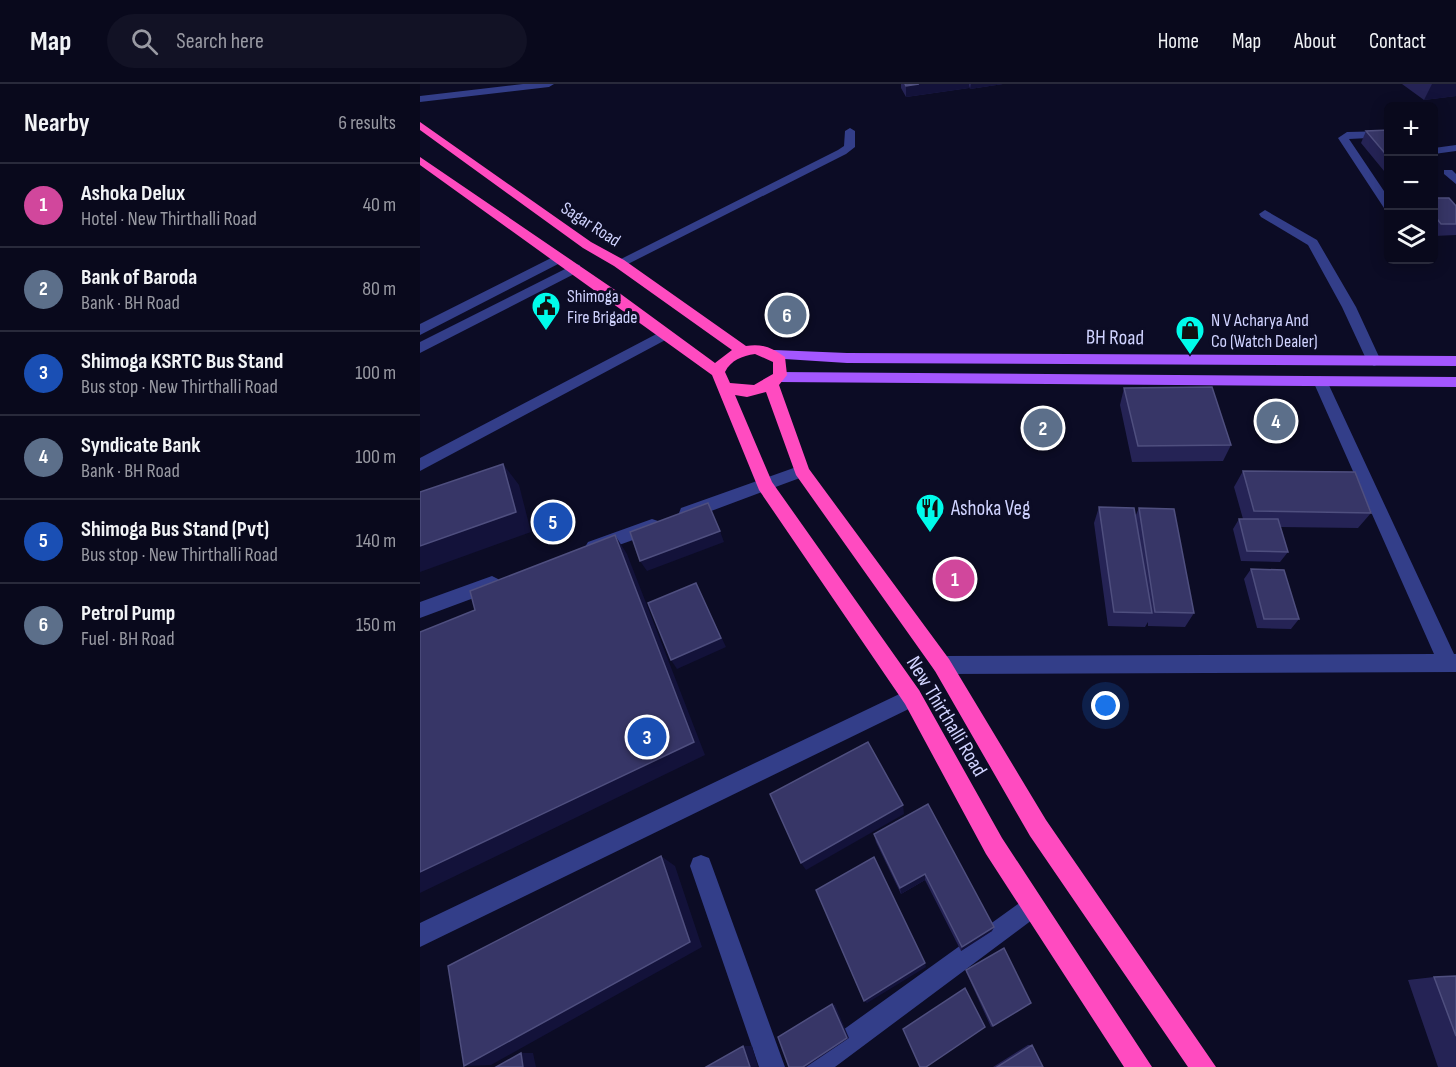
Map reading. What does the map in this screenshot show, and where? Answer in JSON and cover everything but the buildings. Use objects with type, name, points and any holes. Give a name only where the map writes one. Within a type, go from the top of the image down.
[{"type":"highway","name":"Sagar Road","points":[[420,125],[587,245],[619,263],[744,351]]},
{"type":"highway","points":[[420,160],[666,334],[721,379],[745,392],[756,391],[774,381],[782,367],[774,355],[755,349],[744,351],[726,359],[721,379]]},
{"type":"highway","name":"New Thirthalli Road","points":[[721,379],[765,485],[912,697],[994,846],[1139,1067]]},
{"type":"highway","points":[[774,381],[802,471],[942,665],[1038,828],[1203,1067]]},
{"type":"main road","name":"BH Road","points":[[774,355],[847,358],[1456,362]]},
{"type":"main road","name":"BH Road","points":[[774,381],[1456,382]]},
{"type":"street","points":[[420,99],[549,84]]},
{"type":"street","points":[[619,263],[842,152],[849,147],[850,131]]},
{"type":"street","points":[[1384,134],[1347,135],[1343,138],[1384,198]]},
{"type":"street","points":[[1438,150],[1456,148]]},
{"type":"street","points":[[1265,214],[1313,243],[1349,307],[1374,361]]},
{"type":"street","points":[[420,330],[559,258]]},
{"type":"street","points":[[420,348],[575,268]]},
{"type":"street","points":[[420,465],[666,334]]},
{"type":"street","points":[[942,665],[1452,663],[1320,381]]},
{"type":"street","points":[[576,554],[802,471]]},
{"type":"street","points":[[420,610],[509,578]]},
{"type":"street","points":[[420,935],[912,697]]},
{"type":"street","points":[[701,866],[772,1067]]},
{"type":"street","points":[[813,1067],[1032,906]]},
{"type":"place","name":"Petrol Pump","points":[[787,315]]},
{"type":"place","name":"Shimoga Fire Brigade","points":[[546,332]]},
{"type":"place","name":"N V Acharya And Co (Watch Dealer)","points":[[1190,356]]},
{"type":"place","name":"Syndicate Bank","points":[[1276,421]]},
{"type":"place","name":"Bank of Baroda","points":[[1043,428]]},
{"type":"place","name":"Shimoga Bus Stand (Pvt)","points":[[553,522]]},
{"type":"place","name":"Ashoka Veg","points":[[930,534]]},
{"type":"place","name":"Ashoka Delux","points":[[955,579]]},
{"type":"place","name":"Shimoga KSRTC Bus Stand","points":[[647,737]]}]
